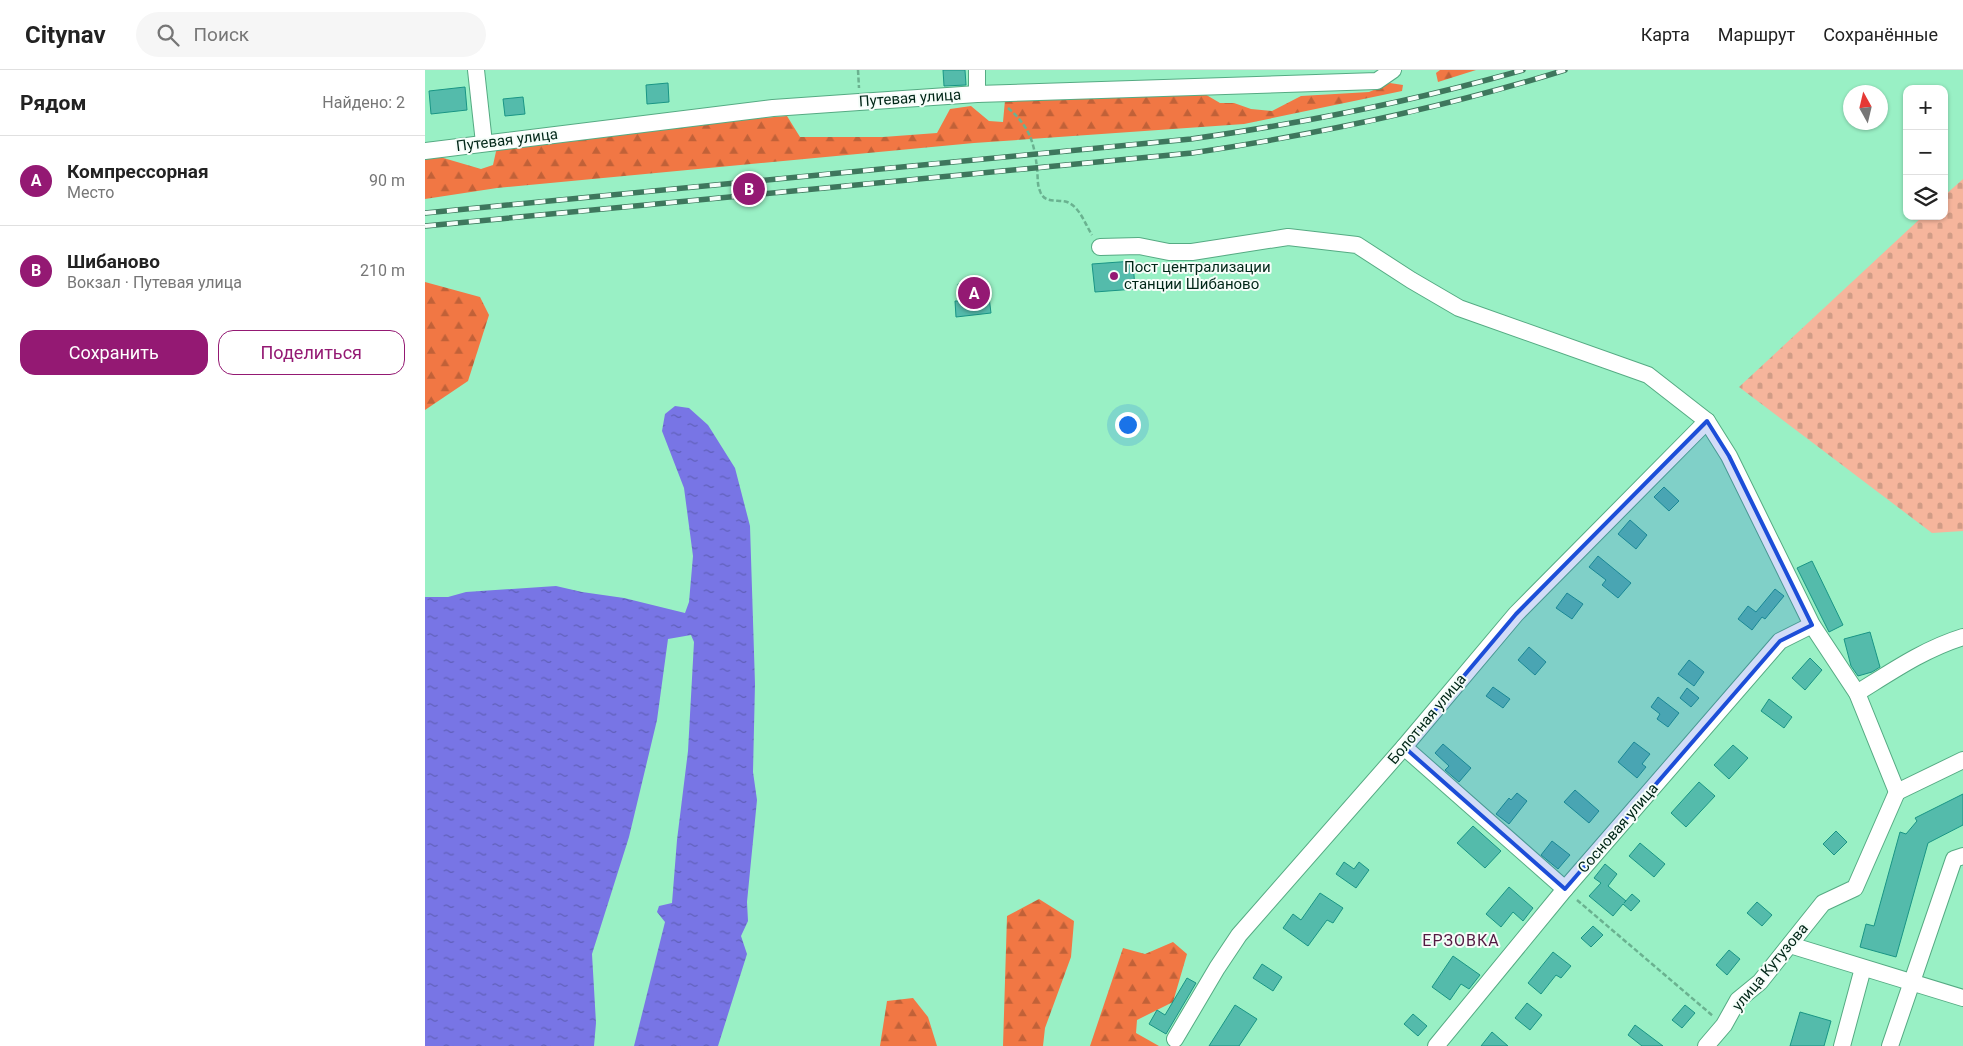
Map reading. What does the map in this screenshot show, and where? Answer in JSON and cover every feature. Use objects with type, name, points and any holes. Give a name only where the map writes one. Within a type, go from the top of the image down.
[{"type":"street","points":[[476,70],[484,143]]},
{"type":"street","points":[[977,70],[977,94]]},
{"type":"street","name":"Путевая улица","points":[[425,151],[773,108],[995,93],[1377,81],[1393,70]]},
{"type":"street","points":[[1100,247],[1139,246],[1169,252],[1192,252],[1287,237],[1357,245],[1459,308],[1648,375],[1707,421],[1729,456],[1812,625],[1857,693],[1897,792],[1963,760]]},
{"type":"street","name":"Болотная улица","points":[[1175,1039],[1239,935],[1404,747],[1516,614],[1707,421]]},
{"type":"street","name":"Сосновая улица","points":[[1436,1046],[1565,889],[1780,641],[1812,625]]},
{"type":"street","points":[[1857,693],[1909,661],[1944,643],[1963,637]]},
{"type":"street","points":[[1404,747],[1565,889]]},
{"type":"street","name":"улица Кутузова","points":[[1706,1046],[1724,1025],[1738,1000],[1760,982],[1823,903],[1855,888],[1897,792]]},
{"type":"street","points":[[1890,1046],[1953,858],[1963,856]]},
{"type":"street","points":[[1790,945],[1963,998]]},
{"type":"street","points":[[1842,1046],[1863,968]]},
{"type":"path","points":[[995,93],[1001,102],[1023,122],[1029,131],[1035,155],[1040,193],[1046,199],[1067,202],[1079,211],[1085,225]]},
{"type":"path","points":[[1565,889],[1724,1025]]},
{"type":"highlighted area","points":[[1707,421],[1729,456],[1812,625],[1780,641],[1565,889],[1404,747],[1516,614]]},
{"type":"green space","points":[[1440,70],[1476,70],[1438,82],[1436,73]]},
{"type":"green space","points":[[1390,83],[1403,85],[1402,91],[1244,124],[974,143],[497,188],[425,199],[425,159],[440,157],[481,169],[493,165],[497,147],[656,126],[787,116],[800,137],[883,137],[937,133],[950,109],[971,106],[989,121],[1003,122],[1005,100],[1203,93],[1220,103],[1234,103],[1251,109],[1272,111],[1301,96],[1369,92]]},
{"type":"green space","points":[[1963,179],[1963,531],[1932,533],[1739,387],[1919,220],[1948,220],[1948,192]]},
{"type":"green space","points":[[425,282],[480,297],[489,315],[468,381],[425,410]]},
{"type":"green space","points":[[1039,899],[1074,921],[1071,957],[1045,1028],[1043,1046],[1003,1046],[1007,916]]},
{"type":"green space","points":[[1173,942],[1187,954],[1173,1002],[1137,1020],[1136,1033],[1159,1046],[1090,1046],[1123,948],[1145,954]]},
{"type":"green space","points":[[913,998],[928,1017],[937,1046],[880,1046],[887,1001]]},
{"type":"water","points":[[675,406],[689,408],[708,425],[735,468],[750,526],[755,684],[753,772],[757,800],[747,902],[748,921],[741,936],[747,954],[718,1046],[634,1046],[665,922],[657,912],[659,906],[672,903],[677,840],[688,751],[694,642],[691,635],[668,639],[657,720],[629,837],[592,954],[596,1023],[594,1046],[425,1046],[425,597],[448,597],[466,592],[556,586],[624,598],[685,613],[689,602],[693,556],[684,488],[662,431],[665,414]]},
{"type":"building","points":[[943,70],[965,70],[966,85],[944,86]]},
{"type":"building","points":[[668,83],[669,102],[647,104],[646,85]]},
{"type":"building","points":[[465,87],[467,110],[431,114],[429,91]]},
{"type":"building","points":[[523,97],[525,114],[505,116],[503,99]]},
{"type":"building","name":"Пост централизации станции Шибаново","points":[[1133,261],[1135,289],[1095,292],[1092,264]]},
{"type":"building","points":[[987,281],[991,313],[956,317],[955,301],[959,301],[958,284]]},
{"type":"building","points":[[1664,487],[1679,501],[1669,511],[1654,497]]},
{"type":"building","points":[[1630,520],[1647,535],[1636,549],[1618,534]]},
{"type":"building","points":[[1598,556],[1631,583],[1618,598],[1602,585],[1606,580],[1589,567]]},
{"type":"building","points":[[1812,561],[1843,625],[1829,632],[1797,568]]},
{"type":"building","points":[[1775,589],[1784,596],[1765,619],[1762,617],[1752,630],[1738,619],[1748,606],[1756,612]]},
{"type":"building","points":[[1567,593],[1583,604],[1572,619],[1556,608]]},
{"type":"building","points":[[1870,632],[1880,667],[1872,672],[1858,676],[1851,666],[1844,639]]},
{"type":"building","points":[[1529,647],[1546,662],[1535,675],[1518,660]]},
{"type":"building","points":[[1810,658],[1822,670],[1805,690],[1792,678]]},
{"type":"building","points":[[1689,660],[1704,672],[1694,686],[1678,674]]},
{"type":"building","points":[[1493,687],[1510,699],[1503,708],[1486,696]]},
{"type":"building","points":[[1687,688],[1699,698],[1691,707],[1680,698]]},
{"type":"building","points":[[1658,697],[1679,713],[1668,727],[1657,719],[1660,714],[1651,707]]},
{"type":"building","points":[[1769,699],[1792,717],[1784,728],[1761,711]]},
{"type":"building","points":[[1634,742],[1650,754],[1642,764],[1646,767],[1637,778],[1618,762]]},
{"type":"building","points":[[1443,744],[1471,768],[1459,782],[1445,770],[1449,766],[1435,753]]},
{"type":"building","points":[[1733,745],[1748,758],[1729,779],[1714,765]]},
{"type":"building","points":[[1699,782],[1715,796],[1686,827],[1671,813]]},
{"type":"building","points":[[1575,790],[1599,811],[1589,823],[1564,802]]},
{"type":"building","points":[[1517,793],[1527,801],[1509,824],[1496,814],[1509,798],[1511,800]]},
{"type":"building","points":[[1963,794],[1963,825],[1928,843],[1896,957],[1860,947],[1866,924],[1874,926],[1900,832],[1906,834],[1917,821],[1915,818]]},
{"type":"building","points":[[1473,826],[1501,851],[1485,868],[1457,843]]},
{"type":"building","points":[[1836,831],[1847,842],[1834,855],[1823,844]]},
{"type":"building","points":[[1552,841],[1570,855],[1558,869],[1541,855]]},
{"type":"building","points":[[1640,843],[1665,864],[1654,877],[1629,856]]},
{"type":"building","points":[[1344,862],[1354,869],[1359,862],[1369,870],[1356,888],[1336,874]]},
{"type":"building","points":[[1605,864],[1617,874],[1608,886],[1626,901],[1632,894],[1640,901],[1631,911],[1623,904],[1613,916],[1589,896],[1601,883],[1594,878]]},
{"type":"building","points":[[1509,887],[1533,908],[1523,921],[1513,912],[1501,927],[1486,914]]},
{"type":"building","points":[[1320,893],[1343,908],[1333,923],[1327,920],[1308,946],[1283,928],[1293,914],[1301,920]]},
{"type":"building","points":[[1757,902],[1772,915],[1762,926],[1747,913]]},
{"type":"building","points":[[1593,926],[1603,935],[1591,947],[1581,938]]},
{"type":"building","points":[[1729,950],[1740,959],[1727,975],[1716,965]]},
{"type":"building","points":[[1553,952],[1571,966],[1561,978],[1556,975],[1541,994],[1528,983]]},
{"type":"building","points":[[1453,956],[1480,975],[1469,989],[1461,984],[1450,1000],[1432,987]]},
{"type":"building","points":[[1262,964],[1282,977],[1273,991],[1253,978]]},
{"type":"building","points":[[1187,978],[1196,983],[1166,1034],[1149,1024],[1157,1010],[1165,1015]]},
{"type":"building","points":[[1527,1003],[1542,1015],[1530,1030],[1515,1018]]},
{"type":"building","points":[[1235,1005],[1257,1019],[1239,1046],[1209,1046]]},
{"type":"building","points":[[1685,1005],[1695,1013],[1682,1028],[1672,1020]]},
{"type":"building","points":[[1800,1012],[1831,1021],[1824,1046],[1790,1046]]},
{"type":"building","points":[[1413,1014],[1427,1026],[1418,1036],[1404,1024]]},
{"type":"building","points":[[1635,1025],[1663,1046],[1642,1046],[1628,1035]]},
{"type":"building","points":[[1492,1032],[1508,1046],[1481,1046]]},
{"type":"railway","points":[[425,213],[1191,139],[1359,110],[1441,92],[1523,70]]},
{"type":"railway","points":[[425,226],[1192,153],[1380,119],[1519,84],[1565,70]]},
{"type":"place","name":"Шибаново","points":[[749,189]]},
{"type":"place","name":"Пост централизации станции Шибаново","points":[[1114,276]]},
{"type":"place","name":"Компрессорная","points":[[974,293]]},
{"type":"district","name":"ЕРЗОВКА","points":[[1461,940]]}]
